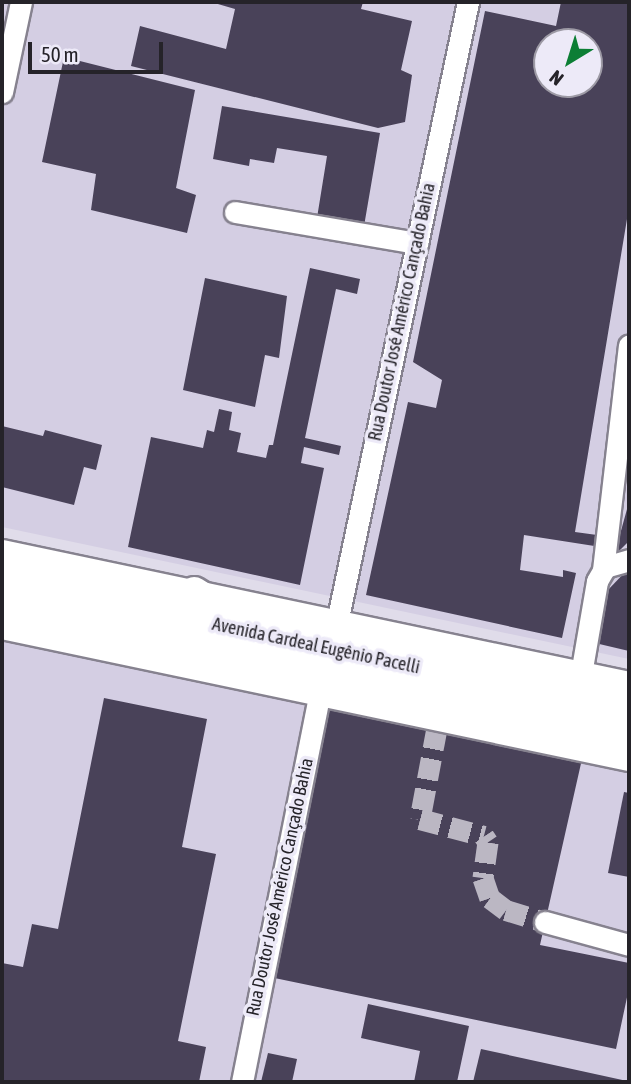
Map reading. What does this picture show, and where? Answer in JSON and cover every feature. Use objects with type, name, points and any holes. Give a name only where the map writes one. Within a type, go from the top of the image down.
[{"type":"highway","name":"Avenida Cardeal Eugênio Pacelli","points":[[2,579],[43,600],[216,648],[629,735]]},
{"type":"highway","points":[[194,592],[210,602],[384,653],[402,664]]},
{"type":"highway","name":"Avenida Cardeal Eugênio Pacelli","points":[[2,603],[43,600],[402,664],[629,712]]},
{"type":"highway","points":[[216,648],[320,692]]},
{"type":"main road","name":"Avenida Cardeal Eugênio Pacelli","points":[[2,553],[629,685]]},
{"type":"main road","points":[[2,626],[320,692],[438,722],[629,758]]},
{"type":"street","points":[[2,93],[21,2]]},
{"type":"street","name":"Rua Doutor José Américo Cançado Bahia","points":[[337,622],[468,2]]},
{"type":"street","points":[[235,212],[417,243]]},
{"type":"street","points":[[581,674],[597,581],[603,570],[629,346]]},
{"type":"street","points":[[603,570],[629,560]]},
{"type":"street","name":"Rua Doutor José Américo Cançado Bahia","points":[[242,1082],[320,692]]},
{"type":"street","points":[[545,922],[629,945]]},
{"type":"shaded area","points":[[2,2],[629,2],[629,659],[2,527]]},
{"type":"shaded area","points":[[2,638],[629,769],[629,1082],[2,1082]]},
{"type":"building","points":[[211,2],[363,2],[361,9],[412,21],[401,70],[412,75],[405,122],[378,128],[131,66],[140,26],[226,49],[235,9]]},
{"type":"building","points":[[561,2],[629,2],[629,207],[575,532],[619,538],[629,502],[629,541],[620,550],[524,535],[520,570],[563,577],[563,570],[576,573],[562,638],[366,595],[408,402],[436,408],[442,380],[413,362],[485,11],[556,26]]},
{"type":"building","points":[[64,57],[195,90],[176,188],[196,195],[187,233],[91,210],[96,174],[42,162]]},
{"type":"building","points":[[222,106],[380,133],[363,232],[316,224],[327,156],[277,148],[274,163],[250,159],[249,166],[213,159]]},
{"type":"building","points":[[310,268],[360,279],[357,294],[336,289],[305,438],[341,446],[339,455],[304,447],[301,463],[324,468],[300,585],[128,547],[151,437],[203,448],[207,430],[214,432],[219,409],[232,412],[229,430],[241,433],[237,452],[266,458],[269,445],[273,445]]},
{"type":"building","points":[[205,278],[287,296],[279,358],[265,355],[255,407],[183,390]]},
{"type":"building","points":[[2,426],[43,436],[45,430],[102,445],[96,470],[84,467],[74,505],[2,487]]},
{"type":"building","points":[[629,568],[629,651],[595,643],[606,592]]},
{"type":"building","points":[[104,698],[207,719],[182,847],[216,854],[178,1041],[206,1047],[199,1082],[2,1082],[2,963],[23,967],[32,924],[58,929]]},
{"type":"building","points":[[320,699],[582,759],[540,945],[629,963],[629,988],[616,1049],[260,975]]},
{"type":"building","points":[[624,792],[629,793],[629,877],[608,873]]},
{"type":"building","points":[[368,1004],[469,1026],[457,1082],[414,1082],[420,1051],[361,1038]]},
{"type":"building","points":[[481,1049],[627,1081],[627,1082],[473,1082]]},
{"type":"building","points":[[268,1053],[297,1059],[292,1082],[261,1082]]},
{"type":"tunnel","points":[[437,728],[420,819],[484,836],[488,842],[483,878],[490,898],[506,910],[545,922]]}]
